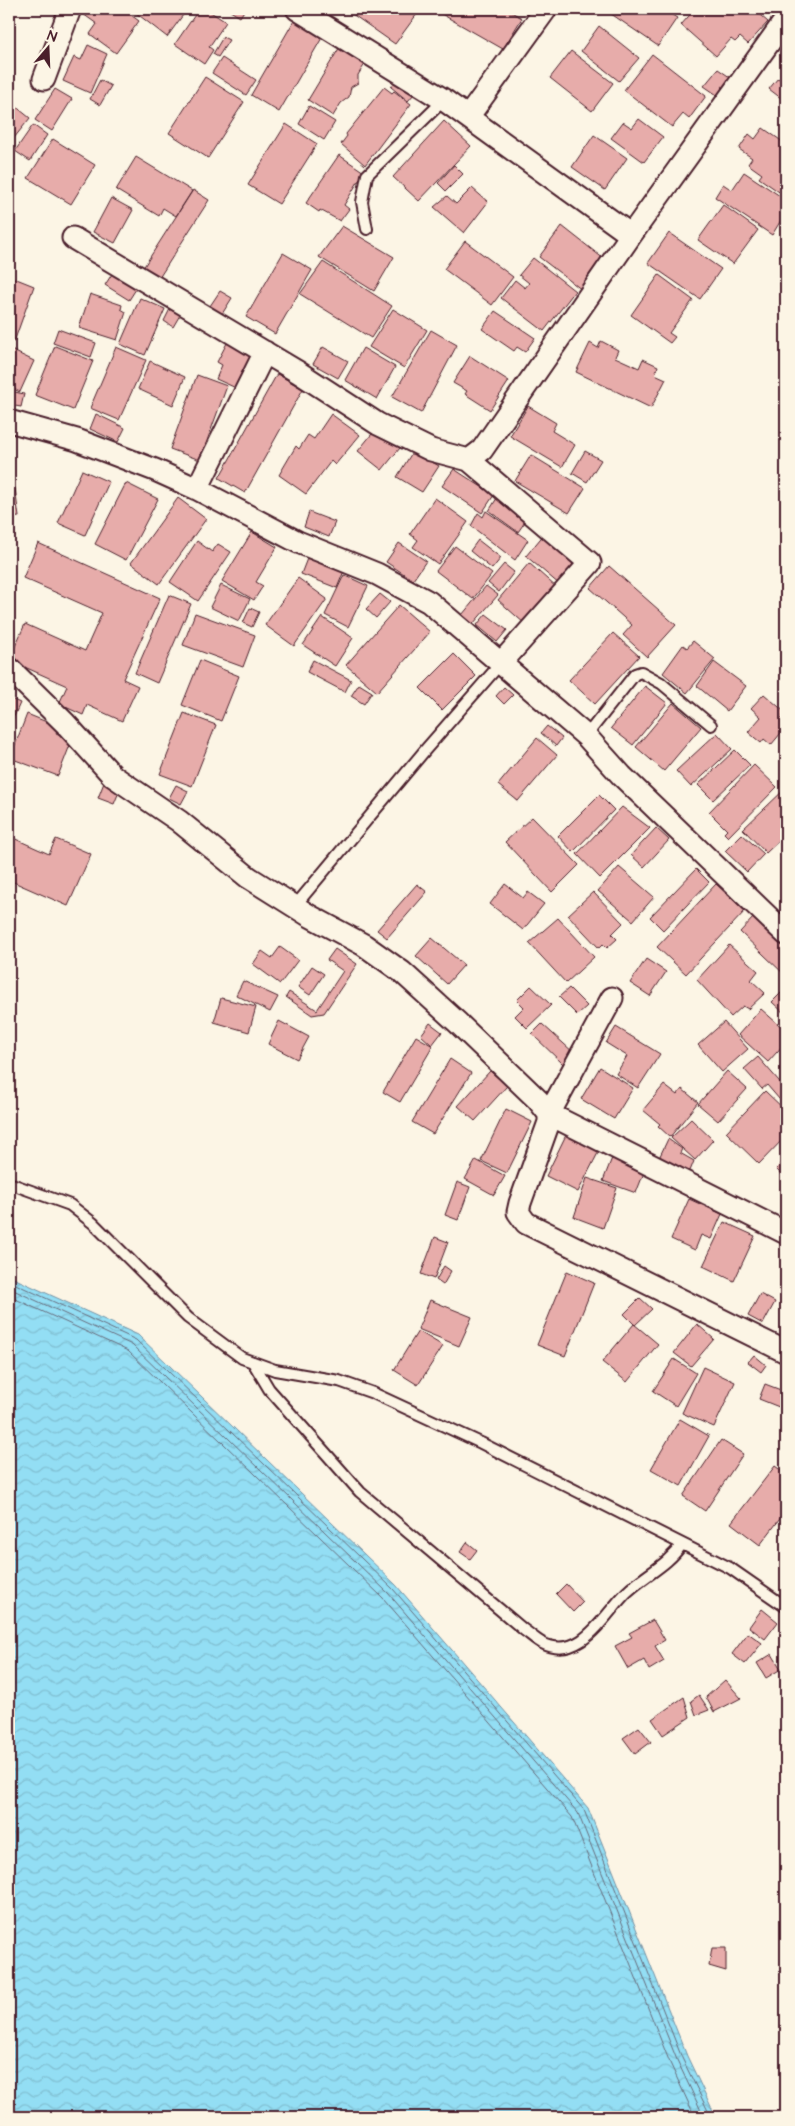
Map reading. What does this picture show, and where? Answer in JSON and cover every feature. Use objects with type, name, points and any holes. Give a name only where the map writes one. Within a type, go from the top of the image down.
[{"type":"street","points":[[44,78],[70,9]]},
{"type":"street","points":[[298,9],[444,100],[631,235]]},
{"type":"street","points":[[468,117],[546,9]]},
{"type":"street","points":[[469,460],[482,450],[631,235],[786,19]]},
{"type":"street","points":[[74,238],[265,352],[378,424],[431,450],[469,460],[590,563],[502,663]]},
{"type":"street","points":[[197,489],[265,352]]},
{"type":"street","points":[[9,421],[77,440],[197,489],[298,542],[377,574],[429,602],[586,736],[622,776],[786,934]]},
{"type":"street","points":[[9,668],[65,723],[113,776],[179,821],[248,877],[364,945],[402,972],[458,1023],[549,1114],[786,1233]]},
{"type":"street","points":[[612,998],[549,1114],[549,1122],[520,1203],[518,1212],[520,1218],[526,1223],[786,1352]]},
{"type":"lane","points":[[367,229],[362,202],[367,175],[444,100]]},
{"type":"lane","points":[[295,906],[426,749],[502,663]]},
{"type":"lane","points":[[586,736],[635,674],[641,672],[661,683],[711,725]]},
{"type":"lane","points":[[9,1183],[70,1205],[93,1223],[188,1318],[226,1348],[254,1364],[275,1370],[358,1386],[481,1443],[730,1568],[786,1607]]},
{"type":"lane","points":[[254,1364],[269,1390],[360,1492],[543,1644],[566,1647],[588,1637],[629,1590],[669,1560],[682,1544]]},
{"type":"water","points":[[9,1276],[138,1335],[396,1585],[588,1808],[687,2056],[716,2117],[9,2117]]},
{"type":"building","points":[[87,9],[123,9],[139,21],[116,53],[90,34],[97,24],[83,14]]},
{"type":"building","points":[[131,9],[175,9],[183,15],[167,37]]},
{"type":"building","points":[[199,9],[206,9],[226,22],[209,47],[213,50],[204,64],[175,44]]},
{"type":"building","points":[[227,9],[245,9],[240,17]]},
{"type":"building","points":[[345,9],[410,9],[417,14],[395,44]]},
{"type":"building","points":[[440,9],[506,9],[522,18],[503,49],[438,12]]},
{"type":"building","points":[[604,9],[663,9],[677,18],[658,46]]},
{"type":"building","points":[[695,9],[753,9],[768,22],[748,44],[740,37],[735,42],[731,39],[716,56],[681,25]]},
{"type":"building","points":[[295,19],[323,36],[279,112],[251,95]]},
{"type":"building","points":[[599,26],[639,58],[619,81],[581,51]]},
{"type":"building","points":[[223,37],[229,40],[218,57],[213,54]]},
{"type":"building","points":[[88,45],[107,54],[90,93],[63,81],[74,57],[81,60]]},
{"type":"building","points":[[341,45],[367,61],[358,75],[358,83],[351,87],[349,97],[341,103],[333,116],[308,100]]},
{"type":"building","points":[[571,51],[613,83],[592,111],[550,78]]},
{"type":"building","points":[[652,54],[706,96],[689,119],[683,114],[672,127],[624,90]]},
{"type":"building","points":[[222,58],[256,80],[246,95],[212,73]]},
{"type":"building","points":[[718,69],[737,82],[723,99],[704,86]]},
{"type":"building","points":[[205,77],[244,102],[208,158],[169,133]]},
{"type":"building","points":[[778,78],[786,84],[786,102],[769,89]]},
{"type":"building","points":[[100,80],[111,86],[100,105],[90,99]]},
{"type":"building","points":[[397,80],[414,94],[408,101],[391,87]]},
{"type":"building","points":[[384,87],[392,93],[394,91],[411,104],[365,165],[341,144],[347,136],[346,134]]},
{"type":"building","points":[[55,89],[72,99],[52,131],[35,120]]},
{"type":"building","points":[[9,101],[30,118],[14,138],[9,134]]},
{"type":"building","points":[[309,106],[335,122],[324,140],[299,124]]},
{"type":"building","points":[[639,119],[663,137],[644,162],[611,138],[623,122],[632,128]]},
{"type":"building","points":[[444,121],[471,146],[419,201],[393,177]]},
{"type":"building","points":[[286,124],[317,144],[279,204],[248,185]]},
{"type":"building","points":[[33,125],[47,135],[30,161],[15,151]]},
{"type":"building","points":[[763,128],[786,144],[785,196],[759,178],[762,174],[748,164],[752,158],[739,149],[749,134],[755,139]]},
{"type":"building","points":[[594,135],[627,158],[605,190],[572,167]]},
{"type":"building","points":[[53,139],[95,165],[71,204],[28,178]]},
{"type":"building","points":[[339,155],[364,172],[344,205],[349,209],[340,221],[320,210],[319,212],[306,203]]},
{"type":"building","points":[[136,157],[192,191],[176,216],[163,208],[159,216],[116,190]]},
{"type":"building","points":[[454,165],[463,174],[446,191],[438,183]]},
{"type":"building","points":[[744,172],[786,200],[786,212],[772,235],[715,197],[723,184],[732,190]]},
{"type":"building","points":[[472,188],[488,202],[464,233],[434,207],[447,196],[456,204]]},
{"type":"building","points":[[193,190],[209,200],[159,278],[143,268]]},
{"type":"building","points":[[111,198],[133,210],[115,243],[93,232]]},
{"type":"building","points":[[723,205],[758,230],[733,264],[698,240]]},
{"type":"building","points":[[342,226],[394,257],[374,291],[319,257]]},
{"type":"building","points":[[562,226],[609,263],[586,293],[539,257]]},
{"type":"building","points":[[669,233],[721,269],[700,299],[648,263]]},
{"type":"building","points":[[465,241],[513,277],[492,305],[444,269]]},
{"type":"building","points":[[283,253],[312,270],[275,334],[246,317]]},
{"type":"building","points":[[533,258],[575,291],[544,331],[501,298],[515,280],[525,288],[529,283],[519,275]]},
{"type":"building","points":[[323,262],[392,306],[371,338],[300,294]]},
{"type":"building","points":[[112,274],[136,289],[129,300],[105,285]]},
{"type":"building","points":[[659,275],[693,300],[669,333],[675,337],[670,343],[631,315]]},
{"type":"building","points":[[9,276],[34,286],[14,342],[9,340]]},
{"type":"building","points":[[220,291],[232,298],[222,314],[210,306]]},
{"type":"building","points":[[90,294],[122,305],[121,309],[126,312],[117,340],[79,328]]},
{"type":"building","points":[[140,298],[165,309],[145,355],[120,344]]},
{"type":"building","points":[[170,309],[180,315],[173,327],[164,321]]},
{"type":"building","points":[[393,309],[427,330],[404,368],[369,347]]},
{"type":"building","points":[[495,311],[535,338],[525,352],[517,347],[514,351],[482,329]]},
{"type":"building","points":[[58,329],[96,343],[91,357],[53,343]]},
{"type":"building","points":[[431,330],[457,345],[421,413],[392,397]]},
{"type":"building","points":[[601,341],[618,350],[615,357],[639,368],[643,359],[658,366],[655,374],[666,379],[651,408],[576,372],[590,343],[598,348]]},
{"type":"building","points":[[227,343],[252,354],[236,388],[216,379],[222,365],[217,362]]},
{"type":"building","points":[[55,346],[93,361],[73,410],[35,395]]},
{"type":"building","points":[[116,347],[146,360],[119,420],[90,408]]},
{"type":"building","points":[[323,347],[348,361],[338,378],[313,364]]},
{"type":"building","points":[[363,348],[395,367],[377,399],[345,380]]},
{"type":"building","points":[[9,349],[34,361],[20,392],[9,387]]},
{"type":"building","points":[[470,356],[509,381],[490,410],[465,394],[467,391],[453,383]]},
{"type":"building","points":[[150,361],[185,377],[173,405],[138,389]]},
{"type":"building","points":[[277,374],[303,389],[245,493],[219,478]]},
{"type":"building","points":[[197,375],[227,386],[200,460],[170,449]]},
{"type":"building","points":[[10,391],[24,394],[21,407],[9,405]]},
{"type":"building","points":[[528,406],[556,423],[552,431],[575,445],[562,467],[510,436]]},
{"type":"building","points":[[96,414],[125,428],[118,442],[90,429]]},
{"type":"building","points":[[331,414],[360,435],[335,465],[331,461],[306,494],[279,475],[296,446],[299,449],[308,435],[314,439]]},
{"type":"building","points":[[376,429],[400,448],[382,470],[358,451]]},
{"type":"building","points":[[413,451],[439,466],[422,492],[397,477]]},
{"type":"building","points":[[585,451],[601,460],[587,482],[572,473]]},
{"type":"building","points":[[531,455],[585,488],[569,513],[515,481]]},
{"type":"building","points":[[454,469],[494,495],[482,513],[442,486]]},
{"type":"building","points":[[82,470],[109,482],[85,535],[58,523]]},
{"type":"building","points":[[126,483],[158,499],[126,560],[95,544]]},
{"type":"building","points":[[15,488],[19,517],[9,518],[9,489]]},
{"type":"building","points":[[178,498],[206,519],[159,584],[131,563]]},
{"type":"building","points":[[435,498],[468,522],[438,564],[413,547],[418,540],[410,534]]},
{"type":"building","points":[[497,498],[527,519],[518,532],[489,511]]},
{"type":"building","points":[[486,511],[528,540],[515,560],[471,526],[478,513],[483,517]]},
{"type":"building","points":[[309,512],[335,522],[329,537],[304,527]]},
{"type":"building","points":[[252,532],[277,547],[256,582],[263,586],[254,600],[222,581]]},
{"type":"building","points":[[545,533],[579,562],[560,585],[526,556]]},
{"type":"building","points":[[478,540],[501,558],[492,569],[470,551]]},
{"type":"building","points":[[197,541],[212,552],[218,544],[231,552],[198,601],[170,582]]},
{"type":"building","points":[[38,543],[160,598],[123,679],[138,686],[122,721],[87,705],[83,715],[59,704],[67,686],[9,660],[25,624],[85,651],[102,613],[23,578]]},
{"type":"building","points":[[399,543],[426,561],[413,580],[386,562]]},
{"type":"building","points":[[455,546],[492,574],[473,599],[436,571]]},
{"type":"building","points":[[308,556],[344,571],[337,588],[301,574]]},
{"type":"building","points":[[529,563],[557,588],[525,624],[498,600]]},
{"type":"building","points":[[504,564],[514,572],[499,592],[488,583]]},
{"type":"building","points":[[609,566],[676,625],[647,657],[623,635],[632,625],[590,588]]},
{"type":"building","points":[[344,575],[368,586],[348,627],[325,615]]},
{"type":"building","points":[[298,578],[327,599],[294,646],[265,625]]},
{"type":"building","points":[[221,585],[250,599],[239,621],[210,607]]},
{"type":"building","points":[[486,586],[498,595],[473,624],[462,615]]},
{"type":"building","points":[[380,594],[390,602],[376,618],[366,609]]},
{"type":"building","points":[[169,595],[191,604],[157,683],[135,673]]},
{"type":"building","points":[[399,605],[430,632],[377,692],[346,665]]},
{"type":"building","points":[[250,608],[259,612],[252,627],[243,623]]},
{"type":"building","points":[[195,613],[255,635],[243,667],[183,645]]},
{"type":"building","points":[[486,614],[507,630],[497,642],[477,625]]},
{"type":"building","points":[[322,617],[353,638],[335,666],[303,645]]},
{"type":"building","points":[[613,633],[639,656],[595,704],[569,680]]},
{"type":"building","points":[[693,641],[715,659],[687,693],[663,673],[683,645],[687,648]]},
{"type":"building","points":[[454,654],[476,676],[442,710],[420,688]]},
{"type":"building","points":[[200,660],[239,676],[221,721],[182,705]]},
{"type":"building","points":[[313,660],[351,680],[345,692],[307,672]]},
{"type":"building","points":[[714,662],[746,686],[727,711],[697,686]]},
{"type":"building","points":[[359,684],[372,692],[364,704],[351,696]]},
{"type":"building","points":[[645,686],[667,703],[633,745],[611,728]]},
{"type":"building","points":[[504,687],[513,695],[504,704],[496,696]]},
{"type":"building","points":[[764,694],[786,713],[781,718],[786,723],[786,727],[771,745],[764,739],[761,743],[748,732],[761,717],[751,708]]},
{"type":"building","points":[[9,698],[20,703],[9,728]]},
{"type":"building","points":[[673,703],[701,727],[664,771],[636,747]]},
{"type":"building","points":[[184,713],[216,725],[192,786],[160,774]]},
{"type":"building","points":[[27,714],[59,727],[56,733],[72,740],[58,776],[10,758]]},
{"type":"building","points":[[547,726],[562,738],[556,746],[541,733]]},
{"type":"building","points":[[717,733],[732,749],[691,787],[676,771]]},
{"type":"building","points":[[537,738],[557,755],[518,801],[498,785]]},
{"type":"building","points":[[735,750],[750,765],[713,800],[698,785]]},
{"type":"building","points":[[754,765],[777,787],[728,837],[724,833],[727,830],[709,812]]},
{"type":"building","points":[[105,780],[121,787],[114,804],[98,798]]},
{"type":"building","points":[[176,785],[188,791],[181,804],[169,798]]},
{"type":"building","points":[[786,788],[786,834],[766,853],[743,829]]},
{"type":"building","points":[[599,795],[614,810],[573,852],[558,836]]},
{"type":"building","points":[[622,807],[650,828],[600,878],[577,854]]},
{"type":"building","points":[[532,817],[579,865],[552,892],[505,842]]},
{"type":"building","points":[[656,828],[669,840],[644,867],[631,855]]},
{"type":"building","points":[[742,834],[764,854],[747,872],[725,851]]},
{"type":"building","points":[[11,837],[49,854],[56,839],[91,854],[68,906],[9,880],[9,842]]},
{"type":"building","points":[[619,867],[654,897],[633,921],[598,891]]},
{"type":"building","points":[[696,869],[709,882],[663,930],[650,917]]},
{"type":"building","points":[[417,884],[427,892],[387,938],[377,930]]},
{"type":"building","points":[[505,884],[523,898],[528,892],[544,904],[523,930],[490,904]]},
{"type":"building","points":[[716,884],[745,911],[686,974],[657,947]]},
{"type":"building","points":[[593,892],[623,923],[612,934],[617,939],[607,948],[603,944],[599,948],[568,915]]},
{"type":"building","points":[[754,917],[786,948],[786,976],[740,932]]},
{"type":"building","points":[[558,918],[594,957],[566,983],[529,943]]},
{"type":"building","points":[[432,938],[464,965],[447,984],[416,956]]},
{"type":"building","points":[[729,945],[758,971],[751,980],[765,993],[748,1009],[743,1006],[731,1017],[697,980]]},
{"type":"building","points":[[280,947],[298,960],[280,984],[253,964],[262,951],[272,958]]},
{"type":"building","points":[[335,949],[357,964],[324,1013],[312,1015],[286,997],[289,992],[317,1010],[343,971],[327,960]]},
{"type":"building","points":[[646,959],[666,972],[650,996],[630,983]]},
{"type":"building","points":[[312,966],[324,974],[310,995],[298,987]]},
{"type":"building","points":[[243,981],[278,997],[270,1012],[236,995]]},
{"type":"building","points":[[531,986],[551,1005],[527,1028],[515,1016],[524,1007],[517,1000]]},
{"type":"building","points":[[569,988],[587,1006],[577,1015],[559,997]]},
{"type":"building","points":[[786,988],[786,1015],[772,1002]]},
{"type":"building","points":[[221,998],[256,1007],[249,1032],[214,1022]]},
{"type":"building","points":[[761,1009],[786,1031],[786,1042],[768,1062],[738,1035]]},
{"type":"building","points":[[279,1021],[309,1037],[297,1059],[268,1044]]},
{"type":"building","points":[[724,1022],[748,1049],[722,1072],[698,1045]]},
{"type":"building","points":[[430,1023],[442,1032],[432,1045],[421,1035]]},
{"type":"building","points":[[542,1024],[574,1053],[563,1064],[532,1034]]},
{"type":"building","points":[[616,1027],[660,1054],[638,1088],[616,1074],[627,1056],[606,1043]]},
{"type":"building","points":[[416,1036],[433,1046],[400,1102],[383,1092]]},
{"type":"building","points":[[758,1057],[786,1089],[786,1107],[767,1085],[762,1089],[744,1069]]},
{"type":"building","points":[[450,1059],[471,1073],[433,1134],[412,1122]]},
{"type":"building","points":[[600,1067],[633,1088],[614,1119],[581,1099]]},
{"type":"building","points":[[490,1071],[507,1086],[475,1121],[458,1106]]},
{"type":"building","points":[[727,1071],[747,1089],[718,1121],[698,1104]]},
{"type":"building","points":[[664,1085],[677,1095],[682,1089],[698,1102],[670,1137],[658,1126],[660,1124],[643,1110]]},
{"type":"building","points":[[765,1091],[786,1111],[786,1136],[759,1164],[726,1132]]},
{"type":"building","points":[[506,1109],[532,1122],[507,1173],[481,1161]]},
{"type":"building","points":[[691,1119],[713,1140],[695,1160],[671,1138]]},
{"type":"building","points":[[566,1135],[599,1151],[578,1192],[546,1176]]},
{"type":"building","points":[[668,1139],[682,1149],[680,1153],[694,1161],[688,1176],[659,1158]]},
{"type":"building","points":[[612,1158],[645,1170],[636,1193],[603,1181]]},
{"type":"building","points":[[786,1159],[786,1179],[776,1169]]},
{"type":"building","points":[[476,1160],[505,1176],[494,1195],[465,1179]]},
{"type":"building","points":[[587,1178],[617,1188],[603,1228],[574,1217]]},
{"type":"building","points":[[457,1182],[470,1187],[458,1220],[445,1215]]},
{"type":"building","points":[[689,1199],[722,1214],[711,1239],[701,1235],[695,1250],[671,1239]]},
{"type":"building","points":[[724,1222],[755,1236],[734,1281],[703,1266]]},
{"type":"building","points":[[435,1237],[448,1242],[434,1279],[421,1274]]},
{"type":"building","points":[[444,1266],[451,1271],[443,1285],[436,1280]]},
{"type":"building","points":[[567,1271],[594,1283],[565,1356],[537,1345]]},
{"type":"building","points":[[760,1294],[775,1302],[763,1324],[748,1316]]},
{"type":"building","points":[[640,1298],[652,1309],[635,1325],[624,1314]]},
{"type":"building","points":[[430,1300],[472,1317],[459,1346],[418,1329]]},
{"type":"building","points":[[634,1324],[658,1344],[627,1382],[602,1362]]},
{"type":"building","points":[[697,1324],[714,1339],[691,1366],[674,1353]]},
{"type":"building","points":[[418,1331],[443,1346],[418,1385],[394,1370]]},
{"type":"building","points":[[754,1355],[766,1365],[761,1372],[748,1362]]},
{"type":"building","points":[[674,1359],[696,1373],[676,1406],[653,1391]]},
{"type":"building","points":[[703,1367],[735,1382],[714,1427],[682,1413]]},
{"type":"building","points":[[765,1384],[786,1392],[784,1409],[759,1399]]},
{"type":"building","points":[[680,1419],[709,1436],[681,1486],[651,1469]]},
{"type":"building","points":[[721,1440],[743,1454],[705,1511],[683,1496]]},
{"type":"building","points":[[775,1466],[786,1474],[786,1511],[760,1545],[731,1523]]},
{"type":"building","points":[[467,1542],[477,1550],[470,1559],[460,1552]]},
{"type":"building","points":[[566,1584],[583,1602],[573,1612],[556,1594]]},
{"type":"building","points":[[762,1609],[778,1622],[765,1639],[749,1627]]},
{"type":"building","points":[[653,1620],[665,1640],[655,1646],[664,1661],[649,1670],[644,1660],[628,1669],[615,1646],[632,1637],[629,1633]]},
{"type":"building","points":[[748,1633],[762,1643],[745,1664],[732,1654]]},
{"type":"building","points":[[772,1654],[781,1669],[766,1678],[757,1663]]},
{"type":"building","points":[[725,1680],[741,1698],[714,1712],[706,1697]]},
{"type":"building","points":[[699,1695],[709,1710],[696,1715],[691,1701]]},
{"type":"building","points":[[684,1697],[690,1717],[663,1735],[652,1719]]},
{"type":"building","points":[[639,1727],[651,1742],[635,1754],[623,1738]]},
{"type":"building","points":[[712,1948],[726,1948],[726,1971],[709,1966]]}]
